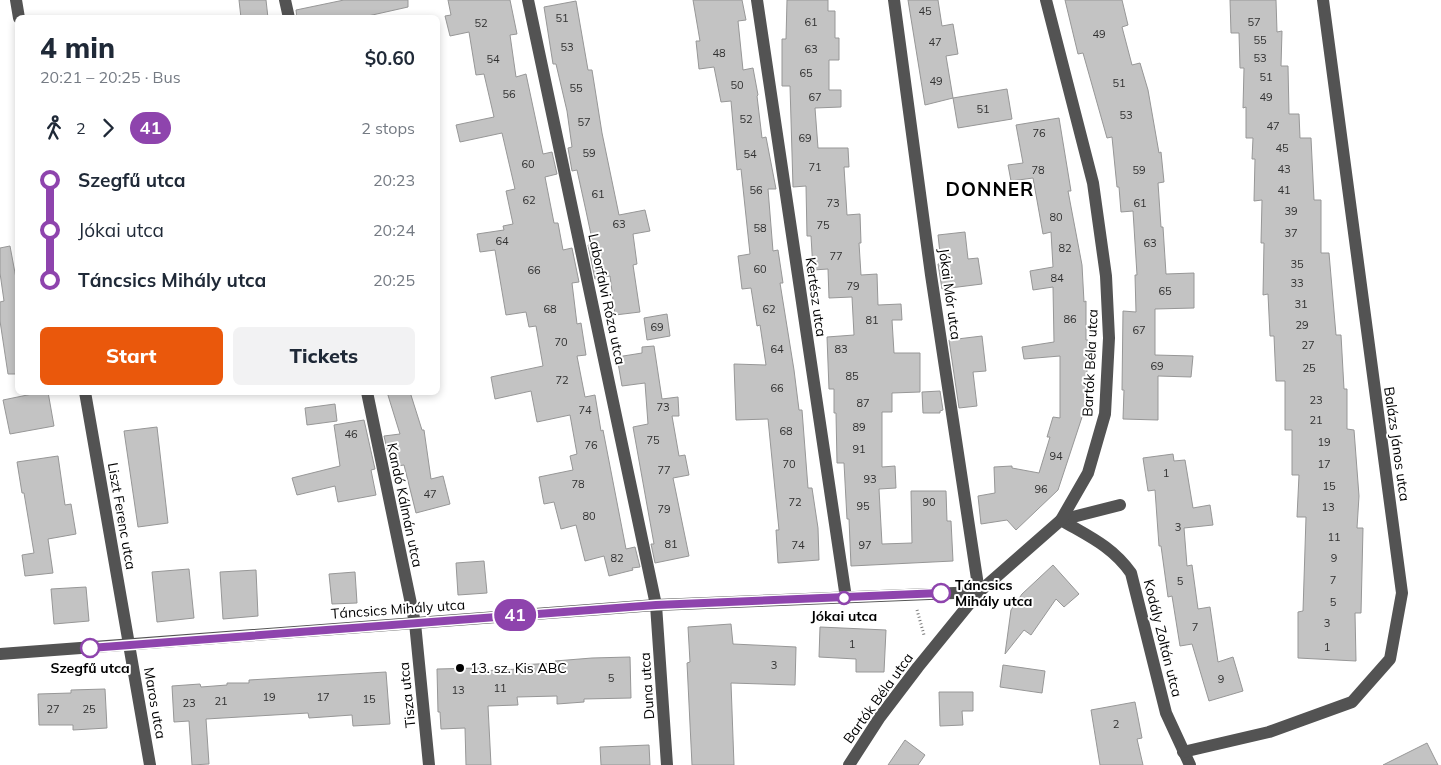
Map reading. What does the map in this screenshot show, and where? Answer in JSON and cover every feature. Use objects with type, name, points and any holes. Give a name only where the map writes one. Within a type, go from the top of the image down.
[{"type":"street","points":[[16,0],[18,15]]},
{"type":"street","points":[[285,0],[288,15]]},
{"type":"street","name":"Laborfalvi Róza utca","points":[[528,0],[656,605]]},
{"type":"street","name":"Kertész utca","points":[[758,0],[846,598]]},
{"type":"street","name":"Jókai Mór utca","points":[[894,0],[931,276],[979,592]]},
{"type":"street","name":"Bartók Béla utca","points":[[849,765],[880,716],[979,592],[1061,520],[1088,473],[1105,414],[1109,338],[1106,276],[1093,184],[1046,0]]},
{"type":"street","name":"Balázs János utca","points":[[1183,752],[1269,732],[1352,702],[1390,658],[1402,593],[1323,0]]},
{"type":"street","name":"Liszt Ferenc utca","points":[[86,395],[130,645]]},
{"type":"street","name":"Kandó Kálmán utca","points":[[368,395],[415,623]]},
{"type":"street","points":[[1061,520],[1120,505]]},
{"type":"street","name":"Kodály Zoltán utca","points":[[1061,520],[1108,548],[1120,558],[1131,573],[1166,713],[1190,765]]},
{"type":"street","name":"Táncsics Mihály utca","points":[[0,654],[656,605],[979,592]]},
{"type":"street","name":"Duna utca","points":[[656,605],[667,765]]},
{"type":"street","name":"Tisza utca","points":[[415,623],[429,765]]},
{"type":"street","name":"Maros utca","points":[[130,645],[150,765]]},
{"type":"path","points":[[915,602],[918,618],[925,636]]},
{"type":"building","points":[[239,0],[266,0],[268,15],[241,15]]},
{"type":"building","points":[[344,0],[408,0],[408,7],[372,15],[297,15],[296,10]]},
{"type":"building","points":[[448,0],[510,0],[517,34],[510,35],[516,77],[526,74],[543,154],[552,152],[557,174],[545,177],[554,223],[558,223],[563,250],[572,248],[579,282],[572,283],[577,324],[581,323],[586,355],[577,356],[585,397],[595,395],[626,549],[635,547],[640,567],[632,568],[633,570],[609,576],[604,556],[585,561],[576,525],[561,529],[554,502],[544,504],[539,477],[573,470],[570,456],[577,454],[570,415],[537,422],[531,391],[495,399],[491,377],[543,366],[536,326],[529,327],[526,312],[506,315],[495,250],[480,252],[477,234],[504,230],[503,226],[513,224],[506,191],[515,189],[502,133],[460,142],[456,125],[494,117],[484,74],[476,75],[469,32],[450,36],[445,16],[451,15]]},
{"type":"building","points":[[693,0],[742,0],[746,20],[738,21],[743,70],[753,68],[758,95],[762,138],[766,137],[776,189],[768,189],[773,251],[778,250],[783,283],[780,283],[799,410],[802,410],[808,488],[812,488],[818,528],[819,560],[778,563],[776,530],[779,530],[768,419],[736,420],[734,364],[766,365],[760,325],[757,326],[751,288],[742,289],[738,256],[750,254],[741,169],[737,170],[731,101],[721,102],[714,67],[699,69],[696,41],[700,41]]},
{"type":"building","points":[[787,0],[828,0],[828,11],[835,11],[835,38],[839,38],[839,60],[829,60],[829,90],[841,90],[841,107],[815,108],[818,148],[848,148],[849,167],[844,167],[847,215],[860,214],[861,275],[877,274],[878,305],[901,304],[902,320],[892,320],[894,353],[920,353],[920,392],[892,393],[892,412],[882,412],[882,467],[895,466],[896,488],[879,489],[882,544],[912,543],[911,491],[946,491],[947,521],[951,521],[953,561],[851,566],[844,463],[837,463],[836,413],[834,413],[834,389],[829,389],[827,337],[854,335],[852,297],[829,298],[828,269],[813,270],[811,236],[807,236],[806,186],[793,187],[790,86],[782,86],[782,39],[786,39]]},
{"type":"building","points":[[908,0],[938,0],[942,26],[953,24],[958,54],[946,56],[953,98],[925,105]]},
{"type":"building","points":[[1065,0],[1122,0],[1128,25],[1122,27],[1132,65],[1140,63],[1148,90],[1159,153],[1161,152],[1164,182],[1158,183],[1166,274],[1194,273],[1194,308],[1155,309],[1155,355],[1193,356],[1191,377],[1158,376],[1158,420],[1123,419],[1123,311],[1136,312],[1135,275],[1137,275],[1133,211],[1121,212],[1112,137],[1107,138],[1083,53],[1078,54]]},
{"type":"building","points":[[1230,0],[1276,0],[1277,32],[1282,31],[1281,66],[1288,66],[1289,114],[1299,114],[1300,138],[1311,138],[1314,200],[1321,200],[1321,253],[1329,253],[1336,335],[1341,335],[1344,389],[1347,389],[1347,429],[1354,430],[1359,496],[1357,528],[1363,528],[1361,613],[1355,613],[1356,661],[1298,658],[1298,612],[1303,611],[1306,517],[1297,517],[1299,475],[1292,475],[1292,430],[1285,430],[1285,381],[1276,381],[1274,336],[1270,336],[1268,294],[1263,295],[1264,243],[1261,243],[1262,200],[1254,201],[1255,159],[1252,159],[1253,138],[1246,138],[1246,107],[1243,108],[1244,68],[1240,68],[1239,33],[1231,33]]},
{"type":"building","points":[[576,1],[588,70],[592,70],[602,133],[619,215],[645,210],[650,231],[633,234],[637,264],[633,265],[640,312],[615,315],[610,276],[595,279],[588,245],[593,244],[586,211],[577,170],[572,171],[568,148],[572,147],[567,111],[556,64],[553,64],[544,7]]},
{"type":"building","points":[[1007,89],[1012,119],[958,128],[953,98]]},
{"type":"building","points":[[1059,118],[1071,191],[1068,191],[1082,265],[1084,302],[1086,301],[1086,340],[1088,340],[1086,405],[1058,490],[1016,530],[1007,520],[981,524],[978,496],[995,493],[994,467],[1012,466],[1012,468],[1039,473],[1050,437],[1047,437],[1053,417],[1060,418],[1060,356],[1024,359],[1022,347],[1054,342],[1053,287],[1033,290],[1030,271],[1053,267],[1051,232],[1043,234],[1033,178],[1011,181],[1008,165],[1023,163],[1016,125]]},
{"type":"building","points":[[965,232],[968,259],[978,258],[982,284],[942,289],[938,264],[941,263],[938,235]]},
{"type":"building","points":[[10,246],[15,273],[15,374],[8,374],[0,321],[0,302],[4,301],[0,273],[0,248]]},
{"type":"building","points":[[667,314],[670,336],[647,340],[644,318]]},
{"type":"building","points":[[982,336],[986,371],[973,372],[977,406],[959,408],[949,340]]},
{"type":"building","points":[[654,346],[662,399],[678,397],[679,416],[672,416],[679,456],[685,455],[689,475],[673,478],[689,556],[655,563],[651,544],[654,544],[633,427],[648,424],[645,383],[622,386],[617,357],[642,353],[642,347]]},
{"type":"building","points":[[940,391],[943,410],[940,413],[923,413],[922,392]]},
{"type":"building","points":[[27,395],[49,395],[54,426],[10,434],[3,400]]},
{"type":"building","points":[[388,395],[411,395],[422,430],[424,430],[431,479],[443,476],[450,504],[416,513],[404,465],[391,467],[384,436],[400,434]]},
{"type":"building","points":[[335,404],[337,421],[307,425],[305,408]]},
{"type":"building","points":[[364,420],[375,469],[371,470],[376,495],[338,502],[335,486],[297,495],[292,478],[340,466],[334,425]]},
{"type":"building","points":[[157,427],[168,523],[138,527],[124,431]]},
{"type":"building","points":[[1173,454],[1174,461],[1185,460],[1193,508],[1210,505],[1213,525],[1184,528],[1187,566],[1192,565],[1198,609],[1210,607],[1218,662],[1233,657],[1243,691],[1209,701],[1192,644],[1180,646],[1172,596],[1168,597],[1161,546],[1159,546],[1155,490],[1148,491],[1143,458]]},
{"type":"building","points":[[58,456],[65,505],[71,504],[76,534],[48,539],[53,573],[25,576],[22,555],[34,553],[17,462]]},
{"type":"building","points":[[484,561],[487,593],[458,595],[456,563]]},
{"type":"building","points":[[1053,565],[1079,594],[1064,607],[1056,599],[1031,635],[1024,630],[1005,654],[1011,610],[1022,594]]},
{"type":"building","points":[[189,569],[194,618],[157,622],[152,572]]},
{"type":"building","points":[[256,570],[258,616],[223,619],[220,572]]},
{"type":"building","points":[[355,572],[357,603],[332,604],[329,574]]},
{"type":"building","points":[[86,587],[89,621],[54,624],[51,589]]},
{"type":"building","points":[[731,624],[733,644],[796,647],[795,685],[731,683],[734,765],[692,765],[687,663],[690,662],[688,627]]},
{"type":"building","points":[[820,627],[886,630],[884,672],[856,672],[856,659],[819,657]]},
{"type":"building","points":[[630,657],[631,698],[584,699],[584,702],[557,704],[557,696],[517,697],[518,705],[488,706],[491,765],[466,765],[465,728],[441,729],[440,712],[438,712],[437,669],[479,668],[479,671],[519,669],[519,665],[555,663],[555,661]]},
{"type":"building","points":[[1003,665],[1045,671],[1042,693],[1000,687]]},
{"type":"building","points":[[386,672],[390,724],[353,726],[352,715],[309,718],[308,713],[206,719],[209,764],[192,765],[189,721],[174,722],[172,686],[200,684],[201,687],[227,685],[227,683],[249,683],[249,680]]},
{"type":"building","points":[[105,689],[107,728],[73,730],[73,725],[39,725],[38,694],[71,693],[71,690]]},
{"type":"building","points":[[939,692],[973,692],[973,711],[962,711],[963,725],[940,726]]},
{"type":"building","points":[[1135,702],[1142,738],[1137,739],[1143,765],[1100,765],[1091,710]]},
{"type":"building","points":[[905,740],[925,755],[918,765],[888,765]]},
{"type":"building","points":[[1427,743],[1438,765],[1383,765]]},
{"type":"building","points":[[649,745],[650,765],[601,765],[600,747]]},
{"type":"bus line","name":"41","points":[[90,648],[656,605],[941,593]]},
{"type":"place","name":"Táncsics Mihály utca","points":[[941,593]]},
{"type":"place","name":"Jókai utca","points":[[844,598]]},
{"type":"place","name":"Szegfű utca","points":[[90,648]]},
{"type":"place","name":"13. sz. Kis ABC","points":[[460,668]]},
{"type":"district","name":"DONNER","points":[[990,189]]}]
